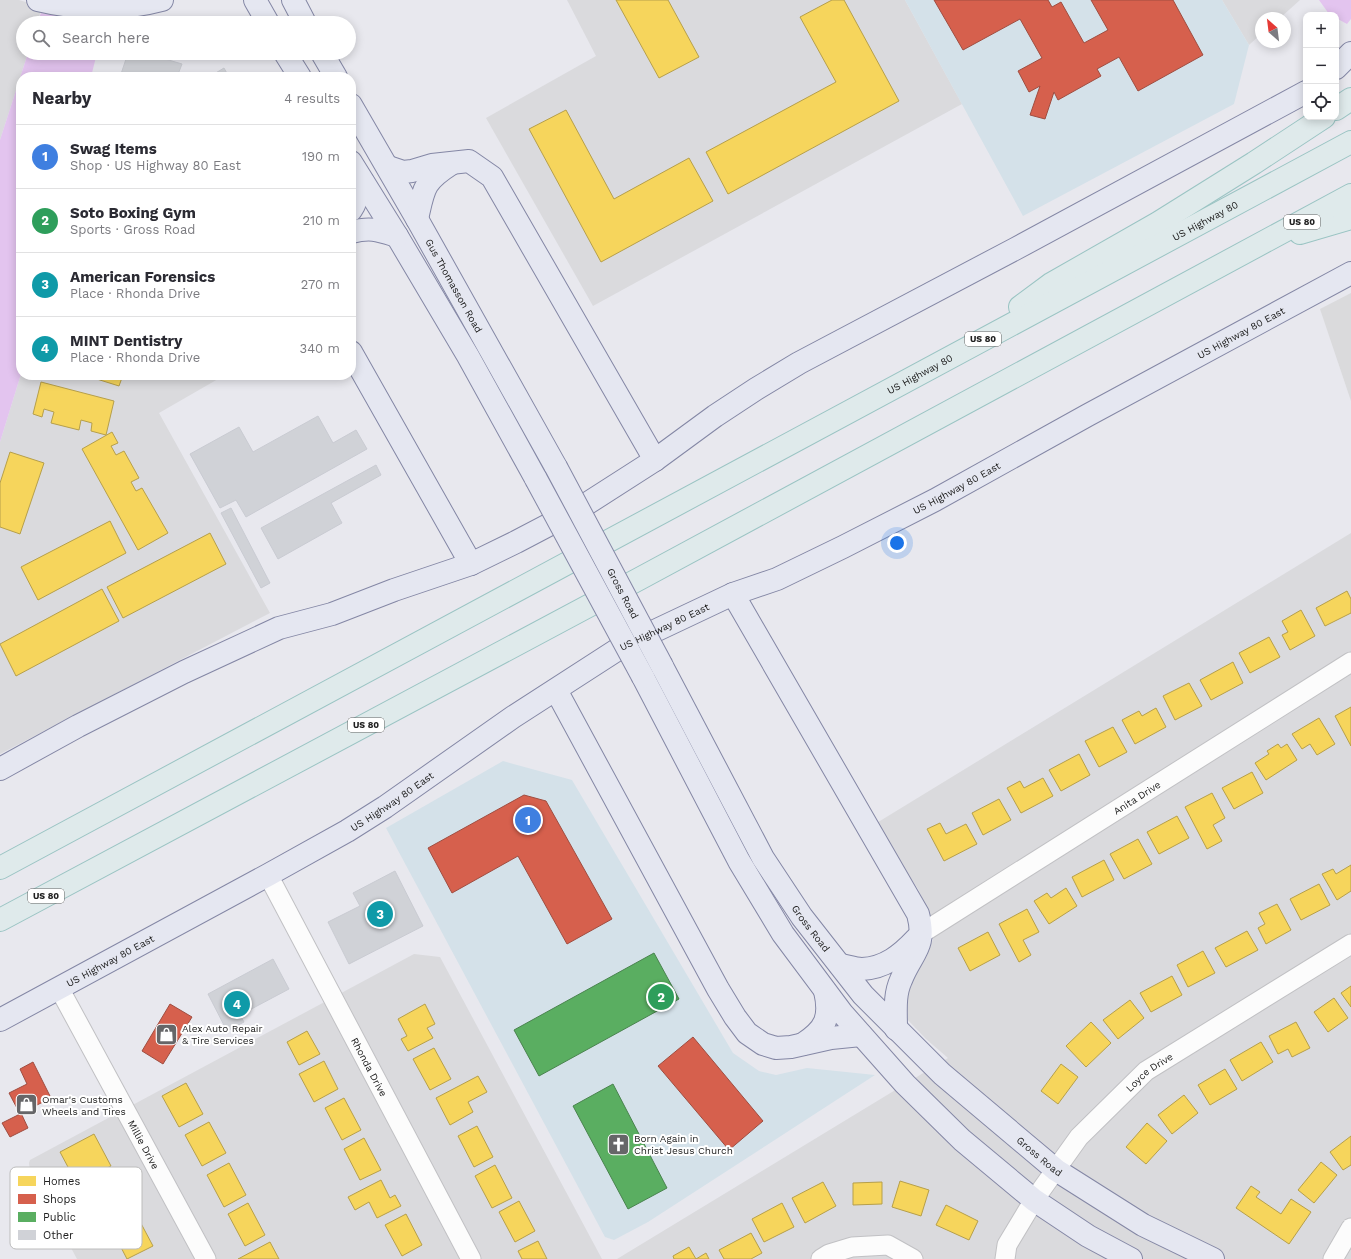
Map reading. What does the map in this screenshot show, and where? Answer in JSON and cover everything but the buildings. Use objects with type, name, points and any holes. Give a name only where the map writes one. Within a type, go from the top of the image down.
[{"type":"highway","points":[[1339,107],[1351,100]]},
{"type":"highway","points":[[961,351],[1051,284],[1164,219],[1319,120]]},
{"type":"highway","name":"US Highway 80","points":[[0,868],[1351,142]]},
{"type":"highway","name":"US 80","points":[[0,920],[639,579],[1351,195]]},
{"type":"highway","points":[[1253,248],[1351,218]]},
{"type":"main road","points":[[38,0],[57,4],[96,8],[122,8],[149,2]]},
{"type":"main road","points":[[255,0],[264,16]]},
{"type":"main road","points":[[293,0],[301,16]]},
{"type":"main road","points":[[1339,65],[1351,53]]},
{"type":"main road","points":[[289,60],[297,72]]},
{"type":"main road","points":[[326,60],[333,72]]},
{"type":"main road","points":[[0,769],[85,722],[184,672],[279,628],[332,614],[384,594],[471,564],[577,510],[655,460],[715,416],[799,363],[1015,249],[1303,94]]},
{"type":"main road","name":"Gus Thomasson Road","points":[[356,120],[388,167],[556,467]]},
{"type":"main road","points":[[388,167],[403,172],[432,165],[468,161],[492,177],[655,460]]},
{"type":"main road","points":[[417,219],[427,183],[435,174],[454,162]]},
{"type":"main road","points":[[356,170],[468,356],[643,677],[739,861],[783,934],[861,1035],[905,1084],[962,1140],[1034,1200],[1088,1236],[1131,1259]]},
{"type":"main road","points":[[356,201],[363,182]]},
{"type":"main road","points":[[356,231],[366,228],[397,236]]},
{"type":"main road","name":"US Highway 80 East","points":[[0,1020],[347,831],[385,807],[513,717],[623,646],[733,594],[777,578],[843,547],[935,500],[1101,407],[1351,273]]},
{"type":"main road","points":[[356,361],[471,564]]},
{"type":"main road","name":"Gross Road","points":[[556,467],[763,858],[802,917],[863,995],[942,1074],[1056,1170],[1143,1225],[1213,1259]]},
{"type":"main road","points":[[733,594],[918,914],[922,933],[919,946],[901,980],[896,999],[896,1029]]},
{"type":"main road","points":[[556,690],[718,989],[735,1017],[747,1033],[763,1044],[776,1048],[791,1047],[831,1038],[861,1035]]},
{"type":"main road","points":[[840,965],[861,969],[878,966],[894,959],[906,950],[922,933]]},
{"type":"main road","points":[[803,1044],[820,1030],[827,1016],[828,1003],[825,990]]},
{"type":"street","name":"Anita Drive","points":[[922,933],[1351,662]]},
{"type":"street","name":"Rhonda Drive","points":[[268,875],[471,1259]]},
{"type":"street","name":"Loyce Drive","points":[[1005,1259],[1007,1245],[1034,1200],[1079,1137],[1146,1071],[1351,944]]},
{"type":"street","name":"Millie Drive","points":[[59,988],[206,1259]]},
{"type":"street","points":[[1333,1259],[1351,1228]]},
{"type":"street","points":[[821,1259],[829,1254],[852,1247],[888,1245],[913,1259]]},
{"type":"shaded area","points":[[0,0],[19,0],[42,7],[39,16],[16,16],[16,60],[26,60],[22,72],[16,72],[16,90],[0,140]]},
{"type":"shaded area","points":[[567,0],[905,0],[962,104],[593,306],[486,118],[596,56]]},
{"type":"shaded area","points":[[905,0],[1222,0],[1249,45],[1234,104],[1023,216]]},
{"type":"shaded area","points":[[1222,0],[1300,0],[1287,12],[1255,12],[1255,40],[1249,45]]},
{"type":"shaded area","points":[[1319,0],[1351,0],[1351,19],[1347,24],[1339,20],[1339,12],[1328,12]]},
{"type":"shaded area","points":[[41,13],[66,16],[40,16]]},
{"type":"shaded area","points":[[26,60],[95,60],[92,72],[22,72]]},
{"type":"shaded area","points":[[16,90],[16,380],[19,380],[0,442],[0,140]]},
{"type":"shaded area","points":[[1351,293],[1351,401],[1320,309]]},
{"type":"shaded area","points":[[19,380],[216,380],[159,413],[270,613],[0,754],[0,442]]},
{"type":"shaded area","points":[[1351,533],[1351,1259],[617,1259],[948,1058],[926,1039],[906,1018],[903,1001],[914,973],[922,965],[926,958],[936,931],[918,889],[875,824]]},
{"type":"shaded area","points":[[503,761],[572,780],[733,1053],[759,1071],[776,1075],[807,1068],[875,1075],[648,1222],[614,1240],[605,1237],[386,828]]},
{"type":"shaded area","points":[[414,954],[440,957],[602,1259],[77,1259],[72,1249],[142,1249],[142,1167],[30,1167],[30,1160]]},
{"type":"place","name":"Swag Items","points":[[528,820]]},
{"type":"place","name":"American Forensics","points":[[380,914]]},
{"type":"place","name":"Soto Boxing Gym","points":[[661,997]]},
{"type":"place","name":"MINT Dentistry","points":[[237,1004]]},
{"type":"place","name":"Alex Auto Repair & Tire Services","points":[[167,1034]]},
{"type":"place","name":"Omar's Customs Wheels and Tires","points":[[26,1105]]},
{"type":"place","name":"Born Again in Christ Jesus Church","points":[[618,1144]]}]
